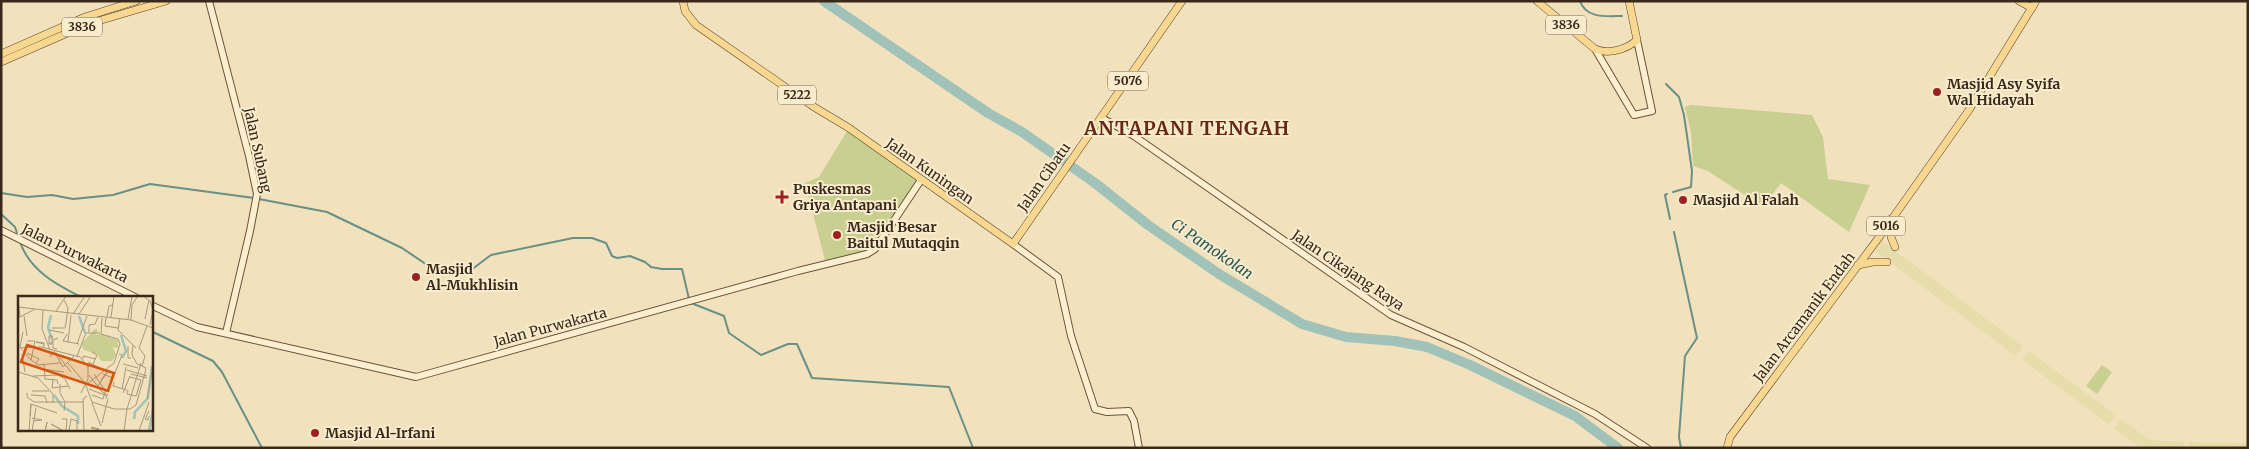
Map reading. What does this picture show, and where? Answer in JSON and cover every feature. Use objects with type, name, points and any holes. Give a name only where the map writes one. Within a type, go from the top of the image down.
[{"type":"main road","name":"3836","points":[[1,54],[86,17],[136,1]]},
{"type":"main road","name":"3836","points":[[1,62],[88,24],[166,1]]},
{"type":"main road","name":"Jalan Kuningan","points":[[683,1],[685,11],[696,25],[814,107],[849,128],[1013,244]]},
{"type":"main road","name":"Jalan Cibatu","points":[[1013,244],[1182,1]]},
{"type":"main road","name":"3836","points":[[1537,1],[1601,52],[1630,46],[1637,40]]},
{"type":"main road","points":[[1629,1],[1637,40]]},
{"type":"main road","points":[[2019,1],[2032,8]]},
{"type":"main road","name":"Jalan Arcamanik Endah","points":[[1727,448],[1730,437],[1858,265],[1969,110],[2036,1]]},
{"type":"main road","points":[[1891,219],[1891,237],[1895,247]]},
{"type":"main road","points":[[1858,265],[1887,262]]},
{"type":"street","name":"Jalan Subang","points":[[209,1],[249,156],[256,199],[226,333]]},
{"type":"street","points":[[1596,49],[1634,115],[1652,110],[1637,40]]},
{"type":"street","name":"Jalan Cikajang Raya","points":[[1102,118],[1134,136],[1391,316],[1464,347],[1595,414],[1647,448]]},
{"type":"street","name":"Jalan Purwakarta","points":[[152,305],[198,327],[416,377],[867,254],[875,249],[921,180]]},
{"type":"street","name":"Jalan Purwakarta","points":[[1,230],[133,296]]},
{"type":"street","name":"Jalan Kuningan","points":[[1013,244],[1058,277],[1071,336],[1096,409],[1107,412],[1130,411],[1139,448]]},
{"type":"shaded area","points":[[1882,241],[2023,346],[2016,356],[1875,251]]},
{"type":"shaded area","points":[[2029,351],[2116,415],[2109,425],[2022,360]]},
{"type":"shaded area","points":[[2121,419],[2150,440],[2184,442],[2184,448],[2141,448],[2114,429]]},
{"type":"shaded area","points":[[2189,442],[2248,443],[2248,448],[2189,448]]},
{"type":"green space","points":[[1691,105],[1812,115],[1823,137],[1828,179],[1870,185],[1849,232],[1781,183],[1763,207],[1708,171],[1693,166],[1691,132],[1685,107]]},
{"type":"green space","points":[[849,128],[921,180],[875,249],[826,264],[805,183],[819,177]]},
{"type":"green space","points":[[2102,365],[2112,372],[2097,394],[2086,386]]},
{"type":"waterway","name":"Ci Pamokolan","points":[[824,1],[988,113],[1022,132],[1095,183],[1148,225],[1219,274],[1302,324],[1346,337],[1395,341],[1427,347],[1470,365],[1575,416],[1618,448]]},
{"type":"waterway","points":[[1580,1],[1583,7],[1592,14],[1622,16]]},
{"type":"waterway","points":[[1666,84],[1679,97],[1684,115],[1692,171],[1691,187],[1673,192]]},
{"type":"waterway","points":[[1,193],[27,197],[52,195],[73,199],[113,195],[150,184],[254,198]]},
{"type":"waterway","points":[[1667,194],[1665,195],[1670,219]]},
{"type":"waterway","points":[[259,199],[327,212],[402,248],[439,273],[457,274],[471,270],[491,255],[573,238],[592,238],[606,243],[612,256],[617,258],[630,256],[645,262],[651,267],[682,269],[689,299]]},
{"type":"waterway","points":[[1,214],[15,227],[18,236]]},
{"type":"waterway","points":[[1674,232],[1697,338],[1685,356],[1679,437],[1681,448]]},
{"type":"waterway","points":[[20,242],[30,261],[37,269],[54,282],[79,296]]},
{"type":"waterway","points":[[691,303],[724,316],[729,333],[761,355],[788,344],[797,344],[812,378],[949,387],[973,448]]},
{"type":"waterway","points":[[152,331],[213,361],[222,372],[262,448]]},
{"type":"place","name":"Masjid Asy Syifa Wal Hidayah","points":[[1937,92]]},
{"type":"place","name":"Puskesmas Griya Antapani","points":[[782,197]]},
{"type":"place","name":"Masjid Al Falah","points":[[1683,200]]},
{"type":"place","name":"Masjid Besar Baitul Mutaqqin","points":[[837,235]]},
{"type":"place","name":"Masjid Al-Mukhlisin","points":[[416,277]]},
{"type":"place","name":"Masjid Al-Irfani","points":[[315,433]]},
{"type":"district","name":"ANTAPANI TENGAH","points":[[1187,128]]}]
